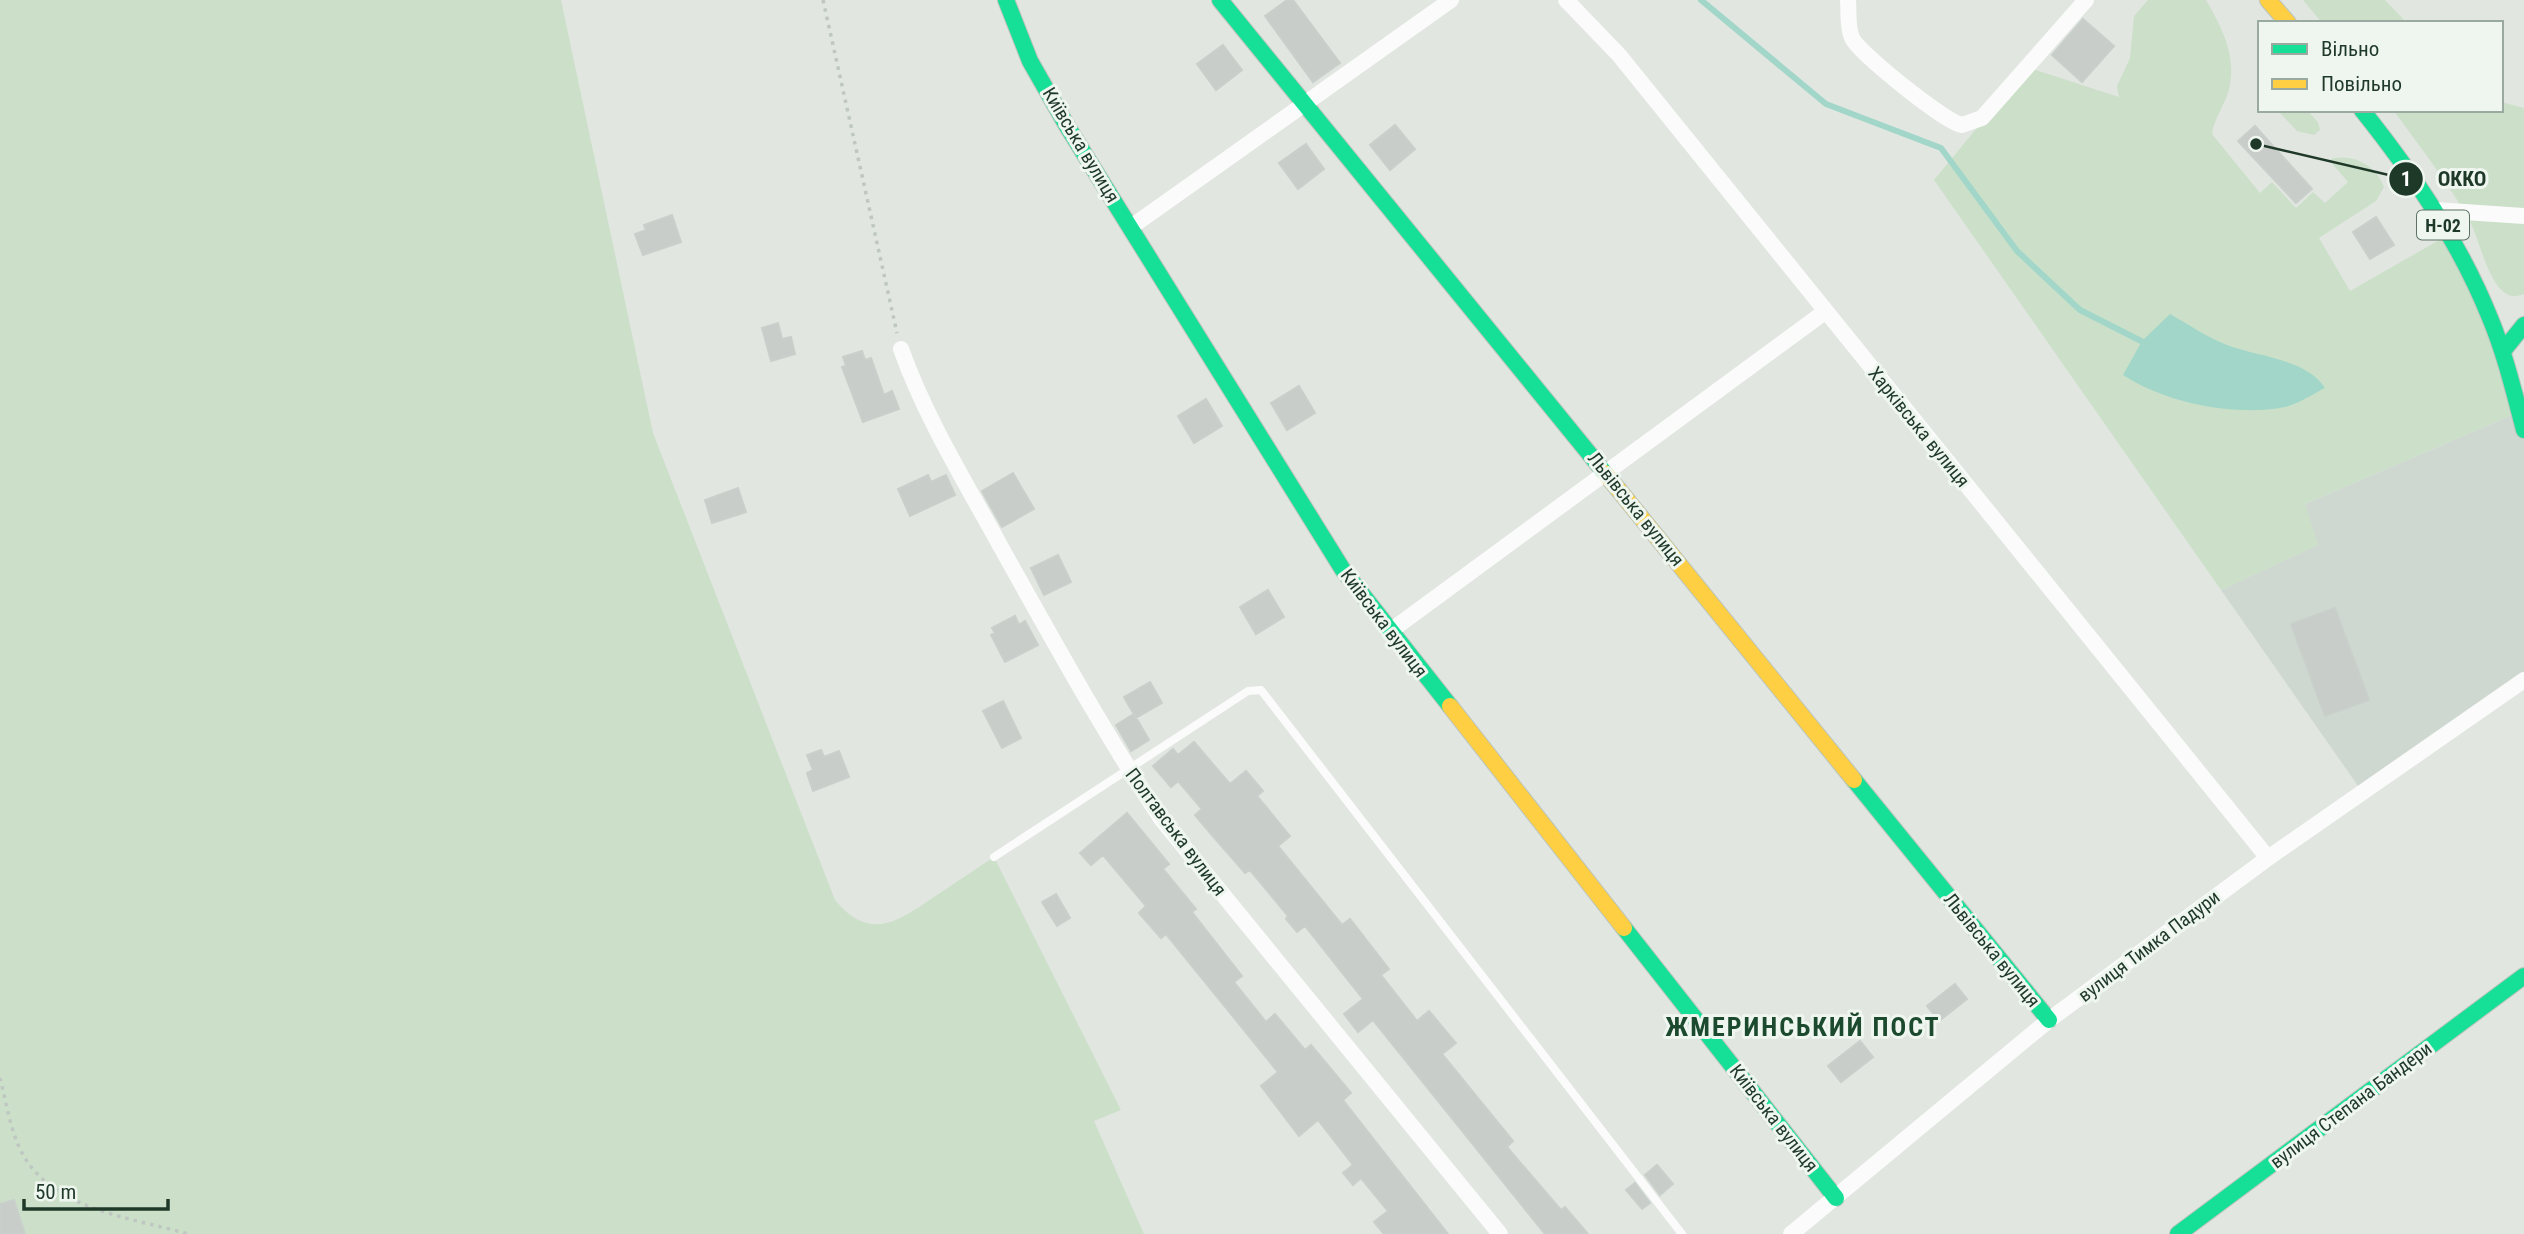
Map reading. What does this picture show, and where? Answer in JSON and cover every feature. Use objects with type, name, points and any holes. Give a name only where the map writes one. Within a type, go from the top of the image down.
[{"type":"street","name":"Київська вулиця","points":[[1006,0],[1030,61],[1343,570],[1389,632],[1836,1198]]},
{"type":"street","name":"Львівська вулиця","points":[[1220,0],[2049,1020]]},
{"type":"street","points":[[1131,227],[1451,0]]},
{"type":"street","name":"Харківська вулиця","points":[[1566,0],[1619,55],[2267,858]]},
{"type":"street","points":[[1849,0],[1849,27],[1858,46],[1944,118],[1962,125],[1982,118],[2086,0]]},
{"type":"street","points":[[2268,0],[2286,21]]},
{"type":"street","name":"Н-02","points":[[2363,112],[2435,210],[2470,274],[2503,351],[2524,430]]},
{"type":"street","points":[[2435,210],[2524,216]]},
{"type":"street","points":[[1389,632],[1826,311]]},
{"type":"street","points":[[2503,351],[2524,325]]},
{"type":"street","name":"Полтавська вулиця","points":[[901,349],[939,435],[1127,767],[1162,820],[1500,1234]]},
{"type":"street","name":"вулиця Тимка Падури","points":[[1791,1234],[2049,1020],[2267,858],[2524,680]]},
{"type":"street","name":"вулиця Степана Бандери","points":[[2178,1234],[2524,976]]},
{"type":"lane","points":[[994,857],[1127,767],[1248,691],[1261,690],[1682,1234]]},
{"type":"path","points":[[823,0],[901,349]]},
{"type":"path","points":[[0,1078],[19,1147],[43,1181],[76,1202],[188,1234]]},
{"type":"shaded area","points":[[0,0],[561,0],[653,433],[835,900],[860,921],[884,924],[908,914],[994,857],[1121,1110],[1094,1121],[1144,1234],[0,1234]]},
{"type":"shaded area","points":[[2148,0],[2206,0],[2223,33],[2231,68],[2228,93],[2212,134],[2260,193],[2272,182],[2296,208],[2313,192],[2325,203],[2348,182],[2329,160],[2337,158],[2362,162],[2380,179],[2384,187],[2376,201],[2319,238],[2350,291],[2448,235],[2519,412],[2305,504],[2318,545],[2221,590],[1934,180],[2027,67],[2119,97],[2117,86],[2130,58],[2134,16]]},
{"type":"shaded area","points":[[2303,0],[2385,0],[2405,21],[2320,21]]},
{"type":"shaded area","points":[[2503,103],[2524,108],[2524,294],[2506,294],[2497,285],[2467,216],[2441,175],[2394,112],[2503,112]]},
{"type":"shaded area","points":[[2279,112],[2309,112],[2318,122],[2320,130],[2314,135],[2297,131]]},
{"type":"shaded area","points":[[2170,314],[2220,342],[2294,365],[2317,378],[2325,388],[2285,407],[2265,410],[2223,409],[2159,393],[2123,375],[2142,341]]},
{"type":"shaded area","points":[[2519,412],[2524,430],[2524,680],[2363,793],[2221,590],[2317,545],[2305,504]]},
{"type":"building","points":[[1287,0],[1293,0],[1340,63],[1313,82],[1265,16]]},
{"type":"building","points":[[2083,19],[2114,46],[2082,82],[2052,55]]},
{"type":"building","points":[[1223,45],[1242,70],[1216,90],[1197,64]]},
{"type":"building","points":[[1395,125],[1415,149],[1390,170],[1370,145]]},
{"type":"building","points":[[2255,126],[2312,189],[2296,203],[2238,141]]},
{"type":"building","points":[[1306,144],[1324,169],[1298,189],[1279,163]]},
{"type":"building","points":[[672,215],[681,242],[643,255],[635,234],[646,230],[644,225]]},
{"type":"building","points":[[2376,217],[2394,245],[2370,259],[2353,232]]},
{"type":"building","points":[[778,323],[782,339],[791,337],[795,354],[771,361],[762,328]]},
{"type":"building","points":[[862,351],[865,360],[871,358],[884,395],[892,391],[899,409],[863,422],[842,367],[846,366],[843,357]]},
{"type":"building","points":[[1299,386],[1315,413],[1287,430],[1271,403]]},
{"type":"building","points":[[1206,399],[1222,426],[1194,443],[1178,416]]},
{"type":"building","points":[[1013,473],[1034,509],[1002,527],[982,491]]},
{"type":"building","points":[[928,475],[931,482],[946,475],[955,495],[910,516],[898,489]]},
{"type":"building","points":[[738,488],[746,512],[712,523],[705,500]]},
{"type":"building","points":[[1058,555],[1071,582],[1044,595],[1031,568]]},
{"type":"building","points":[[1268,590],[1284,617],[1256,634],[1240,607]]},
{"type":"building","points":[[2335,608],[2369,700],[2325,716],[2291,624]]},
{"type":"building","points":[[1015,616],[1019,625],[1025,621],[1038,645],[1005,662],[991,635],[995,633],[992,628]]},
{"type":"building","points":[[1150,682],[1162,703],[1136,718],[1124,697]]},
{"type":"building","points":[[1003,701],[1021,738],[1002,748],[983,711]]},
{"type":"building","points":[[1134,714],[1149,740],[1131,751],[1116,725]]},
{"type":"building","points":[[1194,742],[1230,784],[1246,771],[1263,791],[1257,796],[1290,836],[1278,846],[1342,925],[1350,919],[1389,969],[1381,975],[1417,1021],[1429,1011],[1456,1043],[1442,1054],[1513,1141],[1507,1147],[1561,1210],[1565,1207],[1588,1234],[1545,1234],[1373,1020],[1358,1032],[1344,1014],[1363,999],[1305,926],[1297,932],[1286,919],[1288,916],[1250,870],[1245,873],[1211,834],[1195,815],[1202,809],[1178,781],[1171,787],[1153,766],[1173,749],[1178,755]]},
{"type":"building","points":[[821,750],[824,757],[839,751],[849,777],[813,791],[807,773],[813,770],[807,755]]},
{"type":"building","points":[[1127,813],[1169,864],[1163,869],[1196,909],[1192,912],[1242,976],[1234,982],[1266,1022],[1275,1014],[1305,1050],[1311,1045],[1351,1093],[1343,1100],[1448,1234],[1384,1234],[1374,1222],[1388,1211],[1361,1178],[1353,1185],[1343,1173],[1353,1165],[1318,1120],[1299,1136],[1261,1086],[1278,1072],[1166,934],[1161,938],[1139,913],[1146,906],[1103,855],[1091,865],[1080,853]]},
{"type":"building","points":[[1056,894],[1070,918],[1057,926],[1042,902]]},
{"type":"building","points":[[1955,984],[1967,999],[1939,1021],[1927,1006]]},
{"type":"building","points":[[1860,1041],[1873,1057],[1841,1082],[1828,1066]]},
{"type":"building","points":[[1657,1165],[1673,1184],[1660,1195],[1645,1175]]},
{"type":"building","points":[[1635,1183],[1650,1203],[1642,1209],[1626,1190]]},
{"type":"building","points":[[14,1200],[25,1234],[0,1234],[0,1204]]},
{"type":"waterway","points":[[1701,0],[1826,104],[1941,148],[2017,251],[2080,310],[2149,345]]},
{"type":"traffic: fast","points":[[1006,0],[1030,61],[1067,126],[1343,570],[1450,706]]},
{"type":"traffic: fast","points":[[1220,0],[1605,473]]},
{"type":"traffic: fast","points":[[2364,112],[2434,209],[2464,262],[2495,332],[2524,430]]},
{"type":"traffic: fast","points":[[2503,351],[2524,325]]},
{"type":"traffic: fast","points":[[1854,780],[2049,1020]]},
{"type":"traffic: fast","points":[[1624,928],[1836,1198]]},
{"type":"traffic: fast","points":[[2178,1234],[2524,976]]},
{"type":"traffic: slow","points":[[2268,0],[2286,21]]},
{"type":"traffic: slow","points":[[1605,473],[1854,780]]},
{"type":"traffic: slow","points":[[1450,706],[1624,928]]},
{"type":"place","name":"ОККО","points":[[2256,144]]},
{"type":"district","name":"ЖМЕРИНСЬКИЙ ПОСТ","points":[[1803,1027]]}]
